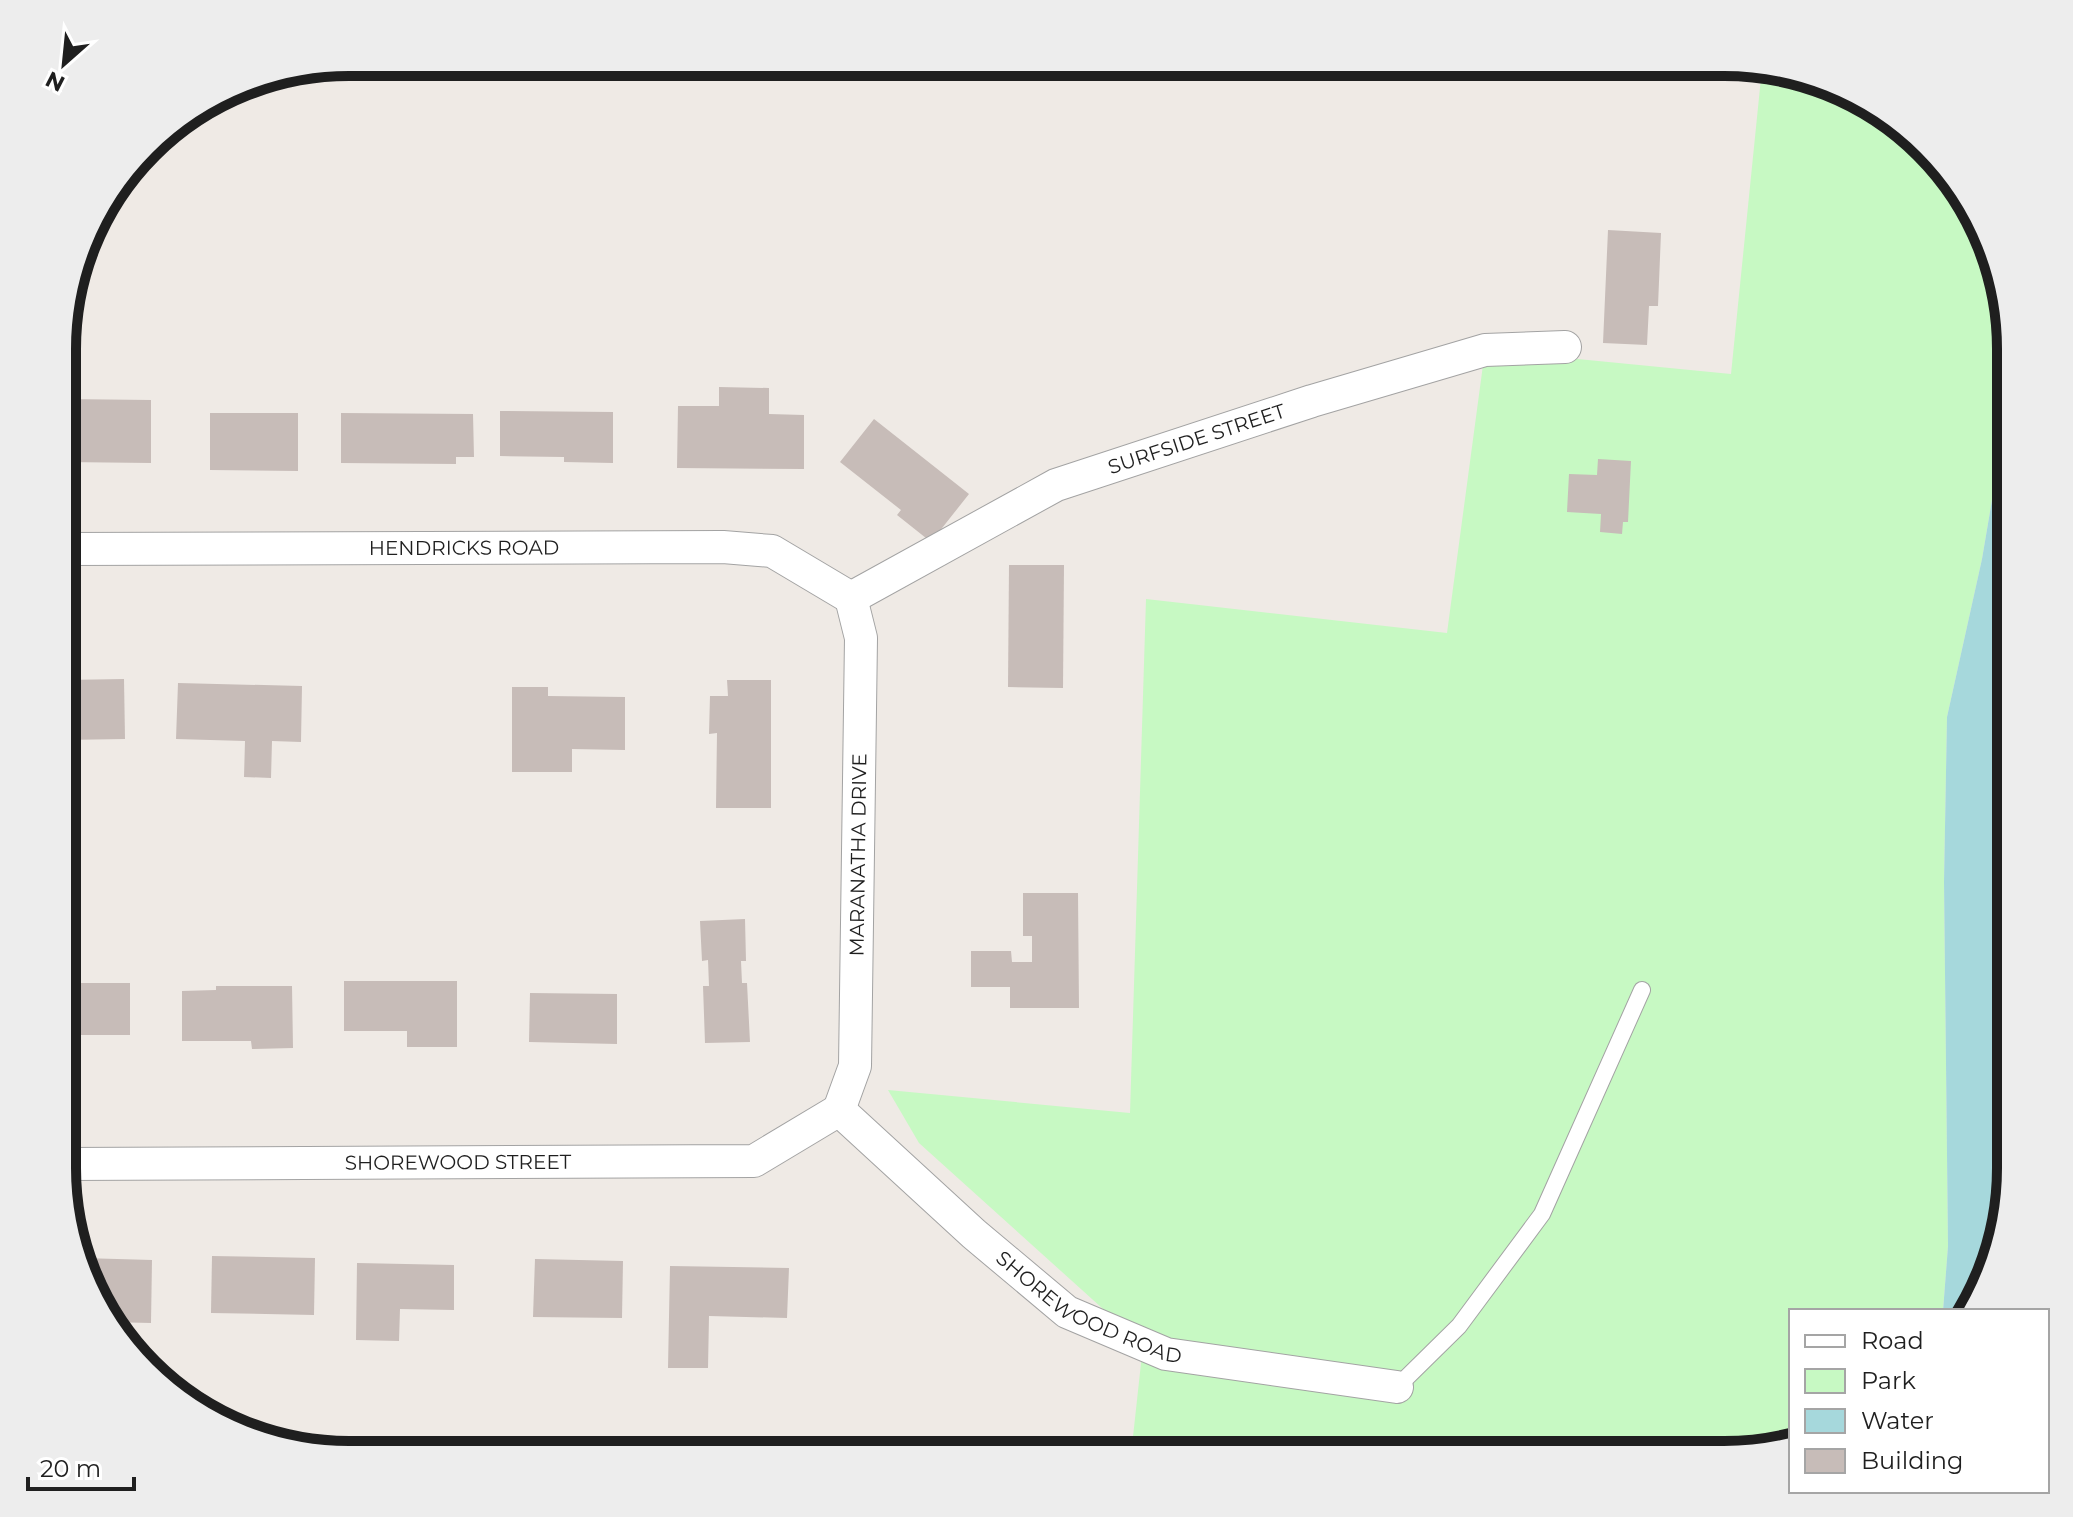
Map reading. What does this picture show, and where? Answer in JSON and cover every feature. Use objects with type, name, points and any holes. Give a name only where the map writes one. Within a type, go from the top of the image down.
[{"type":"street","name":"SURFSIDE STREET","points":[[851,598],[1056,485],[1312,401],[1485,350],[1565,347]]},
{"type":"street","name":"HENDRICKS ROAD","points":[[76,549],[723,547],[772,551],[851,598]]},
{"type":"street","name":"MARANATHA DRIVE","points":[[839,1110],[855,1066],[861,638],[851,598]]},
{"type":"street","name":"SHOREWOOD STREET","points":[[77,1164],[754,1161],[839,1110]]},
{"type":"street","name":"SHOREWOOD ROAD","points":[[839,1110],[974,1234],[1067,1312],[1166,1354],[1397,1387]]},
{"type":"lane","points":[[1397,1387],[1459,1326],[1542,1214],[1642,990]]},
{"type":"green space","points":[[1761,79],[1777,81],[1812,90],[1860,113],[1890,132],[1917,156],[1941,183],[1969,228],[1983,261],[1995,313],[1996,476],[1982,559],[1947,717],[1944,882],[1948,1246],[1943,1309],[1789,1309],[1789,1433],[1760,1439],[1133,1441],[1143,1345],[919,1143],[888,1090],[1130,1113],[1146,599],[1447,633],[1485,350],[1731,374]]},
{"type":"water","points":[[1996,476],[1996,1186],[1992,1221],[1983,1256],[1957,1309],[1943,1309],[1948,1246],[1944,882],[1947,717],[1982,559]]},
{"type":"building","points":[[1608,230],[1661,233],[1658,306],[1649,306],[1647,345],[1603,343]]},
{"type":"building","points":[[719,387],[769,388],[769,414],[804,415],[804,469],[677,468],[678,406],[719,406]]},
{"type":"building","points":[[76,399],[151,400],[151,463],[76,462]]},
{"type":"building","points":[[500,411],[613,412],[613,463],[564,462],[564,457],[500,456]]},
{"type":"building","points":[[210,413],[298,413],[298,471],[210,470]]},
{"type":"building","points":[[341,413],[473,414],[474,457],[456,457],[456,464],[341,463]]},
{"type":"building","points":[[874,419],[969,494],[931,542],[897,515],[901,510],[840,462]]},
{"type":"building","points":[[1598,459],[1631,461],[1628,522],[1623,522],[1622,534],[1600,532],[1601,514],[1567,512],[1569,474],[1597,475]]},
{"type":"building","points":[[1009,565],[1064,565],[1063,688],[1008,687]]},
{"type":"building","points":[[124,679],[125,739],[76,740],[76,680]]},
{"type":"building","points":[[727,680],[771,680],[771,808],[716,808],[717,733],[709,734],[710,696],[728,696]]},
{"type":"building","points":[[178,683],[302,686],[301,742],[272,741],[271,778],[244,777],[245,741],[176,739]]},
{"type":"building","points":[[512,687],[548,687],[548,696],[625,697],[625,750],[572,749],[572,772],[512,772]]},
{"type":"building","points":[[1023,893],[1078,893],[1079,1008],[1010,1008],[1010,987],[971,987],[971,951],[1011,951],[1012,962],[1032,962],[1032,936],[1023,936]]},
{"type":"building","points":[[745,919],[746,961],[741,961],[742,983],[747,983],[750,1042],[705,1043],[703,986],[709,986],[708,960],[702,961],[700,921]]},
{"type":"building","points":[[344,981],[457,981],[457,1047],[407,1047],[407,1031],[344,1031]]},
{"type":"building","points":[[77,983],[130,983],[130,1035],[77,1035]]},
{"type":"building","points":[[216,986],[292,986],[293,1048],[252,1049],[251,1041],[182,1041],[182,991],[216,990]]},
{"type":"building","points":[[530,993],[617,994],[617,1044],[529,1042]]},
{"type":"building","points":[[212,1256],[315,1258],[314,1315],[211,1313]]},
{"type":"building","points":[[91,1258],[152,1260],[151,1323],[124,1322]]},
{"type":"building","points":[[535,1259],[623,1261],[622,1318],[533,1317]]},
{"type":"building","points":[[357,1263],[454,1265],[454,1310],[400,1309],[399,1341],[356,1340]]},
{"type":"building","points":[[670,1266],[789,1268],[787,1318],[709,1316],[708,1368],[668,1368]]}]
